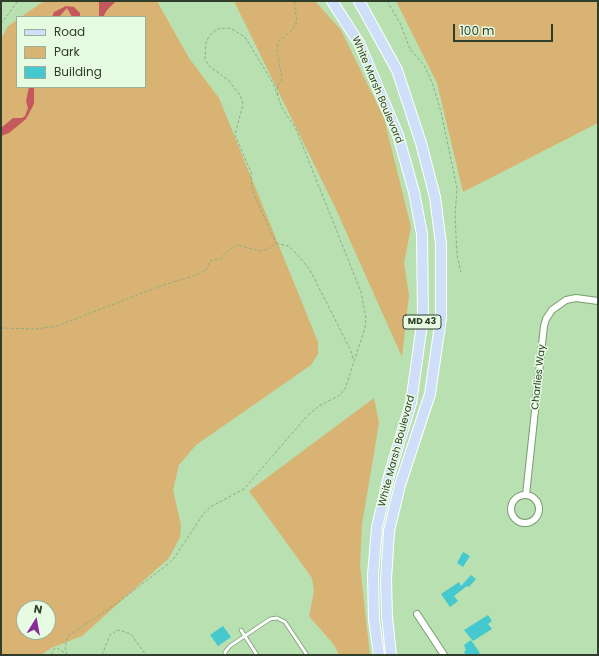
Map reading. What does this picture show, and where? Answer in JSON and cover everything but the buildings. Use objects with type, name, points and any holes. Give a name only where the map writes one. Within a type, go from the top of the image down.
[{"type":"main road","name":"White Marsh Boulevard","points":[[332,1],[359,43],[398,135],[414,192],[422,234],[423,317],[411,403],[388,476],[377,527],[373,590],[374,620],[379,655]]},
{"type":"main road","name":"White Marsh Boulevard","points":[[359,1],[397,70],[421,143],[435,197],[441,244],[441,318],[430,394],[400,484],[389,531],[386,580],[387,616],[391,655]]},
{"type":"street","name":"Charlies Way","points":[[526,495],[546,318],[552,310],[566,300],[576,298],[598,301]]},
{"type":"street","points":[[526,495],[534,499],[539,506],[539,511],[538,515],[532,522],[523,523],[514,519],[511,505],[517,498],[526,495]]},
{"type":"street","points":[[417,614],[444,655]]},
{"type":"lane","points":[[225,655],[230,646],[270,619],[279,618],[285,622],[307,655]]},
{"type":"lane","points":[[241,630],[257,655]]},
{"type":"path","points":[[1,24],[18,1]]},
{"type":"path","points":[[278,97],[277,87],[282,79],[278,42],[292,29],[297,21],[294,1]]},
{"type":"path","points":[[387,1],[400,23],[410,49],[424,65],[432,82],[441,112],[457,188],[455,216],[457,255],[461,272]]},
{"type":"path","points":[[66,654],[65,641],[68,636],[116,604],[167,565],[174,558],[204,513],[212,506],[244,489],[308,415],[319,406],[340,394],[345,389],[353,360],[365,328],[366,318],[361,292],[335,225],[319,190],[303,143],[292,121],[282,108],[264,66],[246,37],[230,28],[217,28],[213,31],[206,43],[205,59],[208,65],[229,81],[240,95],[243,104],[235,136],[252,172],[252,190],[276,243]]},
{"type":"path","points":[[1,328],[36,329],[57,326],[163,285],[193,276],[206,270],[210,261],[220,259],[237,245],[261,251],[268,249],[276,243]]},
{"type":"path","points":[[276,243],[288,246],[310,270],[351,351],[353,360]]},
{"type":"path","points":[[102,655],[110,635],[118,630],[131,634],[146,655]]},
{"type":"path","points":[[51,655],[54,649],[57,648],[66,654]]},
{"type":"green space","points":[[44,1],[157,1],[189,58],[219,98],[318,342],[318,354],[311,365],[196,445],[179,465],[173,490],[181,525],[180,537],[169,558],[82,636],[51,648],[41,655],[1,655],[1,39],[8,26],[16,21],[16,88],[146,88],[146,16],[22,16]]},
{"type":"green space","points":[[234,1],[315,1],[341,30],[384,118],[411,227],[404,263],[409,295],[402,357],[335,207]]},
{"type":"green space","points":[[396,1],[598,1],[598,123],[463,192],[437,83]]},
{"type":"green space","points":[[374,398],[379,423],[362,524],[360,565],[370,655],[339,655],[334,645],[309,616],[314,591],[312,578],[249,491]]},
{"type":"shaded area","points":[[99,1],[116,1],[104,16],[99,16]]},
{"type":"shaded area","points":[[66,6],[74,7],[80,13],[80,16],[71,16],[67,8],[60,16],[52,16],[54,12]]},
{"type":"shaded area","points":[[29,88],[34,88],[34,104],[26,119],[9,133],[1,136],[1,128],[13,118],[22,118],[25,116],[28,108],[26,101]]}]
